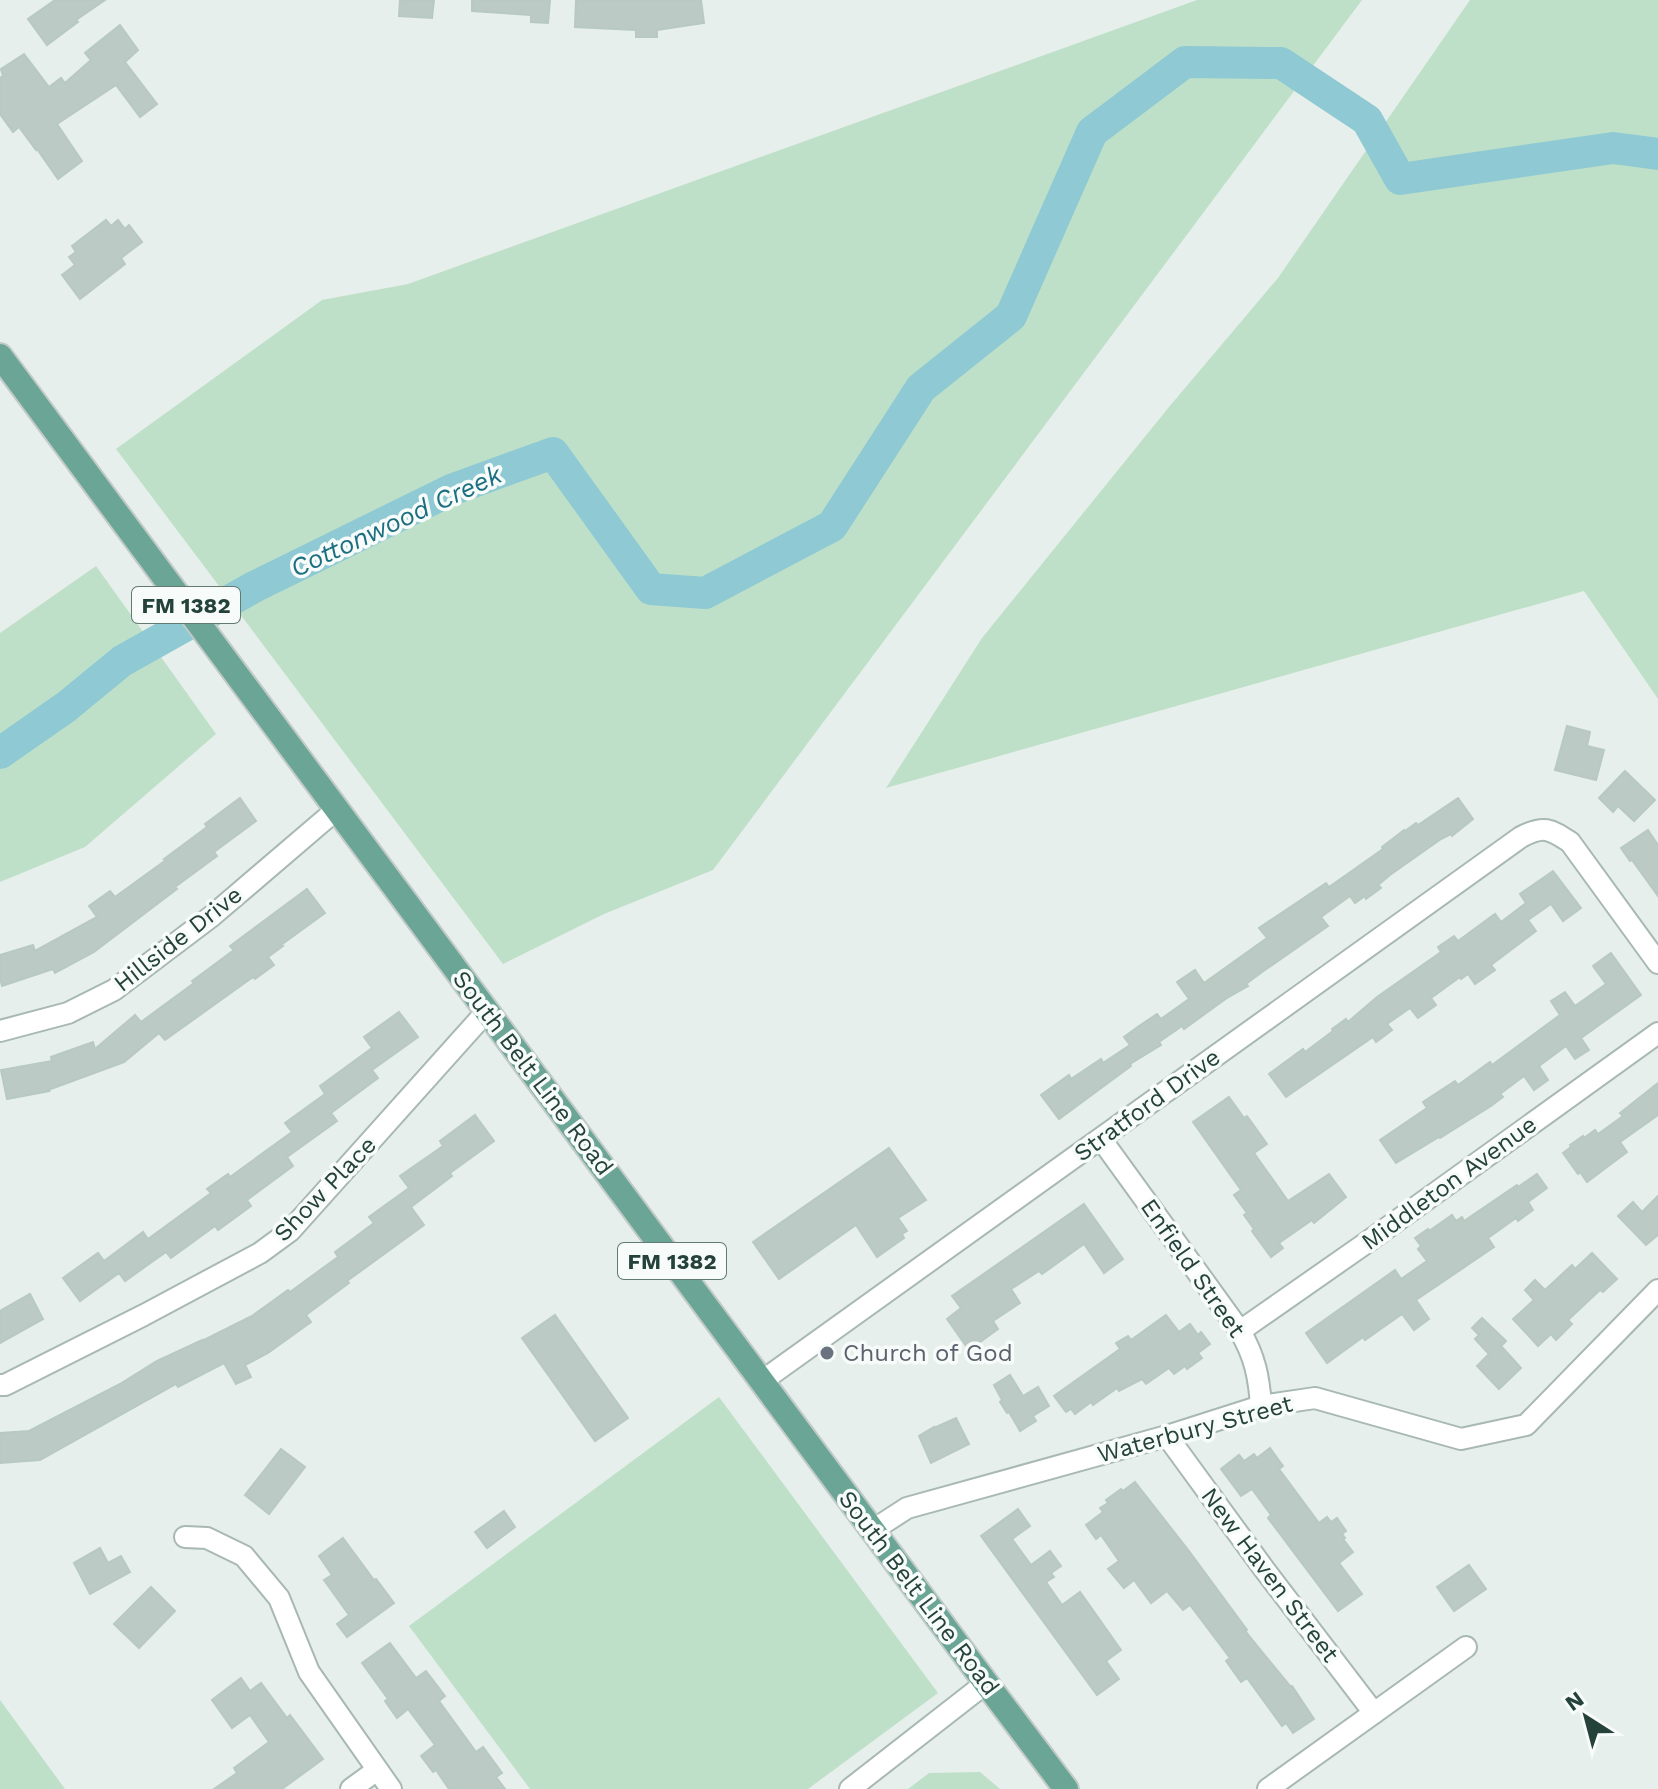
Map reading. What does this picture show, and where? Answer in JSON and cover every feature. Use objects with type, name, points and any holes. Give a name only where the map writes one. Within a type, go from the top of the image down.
[{"type":"main road","name":"South Belt Line Road","points":[[0,356],[1066,1789]]},
{"type":"street","name":"Hillside Drive","points":[[0,1031],[68,1013],[114,990],[212,916],[336,810]]},
{"type":"street","name":"Stratford Drive","points":[[762,1381],[1533,831],[1550,829],[1570,842],[1658,963]]},
{"type":"street","name":"Show Place","points":[[0,1385],[144,1315],[260,1253],[290,1231],[487,1011]]},
{"type":"street","name":"Middleton Avenue","points":[[1240,1331],[1658,1033]]},
{"type":"street","name":"Enfield Street","points":[[1101,1139],[1240,1331],[1251,1351],[1259,1378],[1261,1406]]},
{"type":"street","name":"Waterbury Street","points":[[873,1530],[907,1508],[1167,1436],[1261,1406],[1315,1398],[1461,1439],[1526,1425],[1658,1290]]},
{"type":"street","name":"New Haven Street","points":[[1167,1436],[1374,1713]]},
{"type":"street","points":[[185,1537],[207,1538],[244,1556],[279,1598],[309,1672],[391,1789]]},
{"type":"street","points":[[1268,1789],[1466,1647]]},
{"type":"street","points":[[850,1789],[986,1683]]},
{"type":"street","points":[[351,1789],[377,1770]]},
{"type":"green space","points":[[1197,0],[1362,0],[713,870],[604,914],[503,964],[116,449],[322,300],[408,284]]},
{"type":"green space","points":[[1470,0],[1658,0],[1658,699],[1584,591],[886,788],[982,638],[1278,278]]},
{"type":"green space","points":[[96,566],[216,734],[85,847],[0,882],[0,633]]},
{"type":"green space","points":[[719,1397],[938,1693],[808,1789],[530,1789],[409,1626]]},
{"type":"green space","points":[[0,1700],[65,1789],[0,1789]]},
{"type":"green space","points":[[980,1772],[1000,1789],[908,1789],[929,1773]]},
{"type":"building","points":[[55,0],[105,0],[47,45],[28,19]]},
{"type":"building","points":[[400,0],[434,0],[432,18],[399,16]]},
{"type":"building","points":[[472,0],[550,0],[548,23],[531,22],[531,15],[472,11]]},
{"type":"building","points":[[576,0],[701,0],[704,23],[657,30],[657,37],[636,37],[636,30],[575,27]]},
{"type":"building","points":[[120,25],[138,50],[125,62],[157,104],[140,117],[116,85],[57,124],[82,161],[58,179],[19,127],[13,132],[0,114],[1,69],[24,54],[49,87],[61,78],[65,83],[91,60],[85,53]]},
{"type":"building","points":[[106,220],[111,226],[118,220],[125,229],[129,225],[142,242],[121,258],[125,264],[80,299],[62,275],[75,265],[69,257],[76,252],[72,246]]},
{"type":"building","points":[[1567,726],[1590,732],[1587,746],[1604,750],[1596,780],[1555,770]]},
{"type":"building","points":[[1625,771],[1655,800],[1634,821],[1618,806],[1613,812],[1599,798]]},
{"type":"building","points":[[240,798],[256,821],[214,852],[217,856],[175,887],[177,889],[94,952],[55,973],[53,969],[2,986],[0,955],[33,945],[35,951],[97,917],[89,906],[110,891],[115,897],[166,860],[207,827],[205,824]]},
{"type":"building","points":[[1458,798],[1473,819],[1452,836],[1441,839],[1390,875],[1378,885],[1381,888],[1366,899],[1365,896],[1355,903],[1350,896],[1321,917],[1328,926],[1246,984],[1248,986],[1159,1042],[1161,1045],[1130,1064],[1059,1119],[1041,1095],[1069,1075],[1071,1079],[1101,1059],[1103,1063],[1130,1045],[1124,1037],[1157,1014],[1161,1019],[1189,999],[1177,982],[1195,970],[1204,983],[1267,938],[1259,928],[1326,883],[1329,887],[1383,849],[1404,830],[1416,823],[1418,825]]},
{"type":"building","points":[[1648,830],[1658,845],[1658,896],[1621,848]]},
{"type":"building","points":[[1553,871],[1581,908],[1563,921],[1551,904],[1528,920],[1536,931],[1491,965],[1495,970],[1475,984],[1468,974],[1460,977],[1431,998],[1436,1005],[1418,1018],[1410,1008],[1387,1024],[1392,1030],[1376,1042],[1373,1037],[1286,1097],[1269,1074],[1303,1049],[1305,1052],[1346,1019],[1348,1022],[1377,997],[1441,952],[1438,947],[1454,936],[1458,941],[1495,914],[1501,922],[1526,903],[1520,894]]},
{"type":"building","points":[[307,889],[325,913],[268,957],[274,965],[255,979],[253,977],[165,1040],[159,1033],[124,1062],[49,1091],[7,1099],[1,1070],[52,1061],[51,1057],[93,1042],[95,1049],[135,1015],[141,1022],[234,950],[230,946]]},
{"type":"building","points":[[1611,953],[1641,995],[1581,1038],[1589,1050],[1575,1059],[1566,1046],[1539,1066],[1548,1080],[1534,1090],[1524,1076],[1500,1094],[1503,1097],[1491,1106],[1396,1163],[1380,1140],[1427,1108],[1423,1102],[1455,1081],[1458,1085],[1490,1062],[1492,1065],[1560,1015],[1551,1001],[1565,992],[1575,1006],[1606,984],[1593,966]]},
{"type":"building","points":[[399,1012],[418,1037],[372,1070],[378,1078],[331,1113],[337,1121],[287,1157],[293,1166],[247,1200],[251,1206],[218,1230],[215,1226],[171,1258],[166,1252],[125,1281],[119,1273],[80,1301],[63,1278],[98,1253],[104,1261],[143,1232],[148,1239],[211,1193],[207,1189],[228,1174],[230,1177],[292,1132],[285,1123],[325,1094],[320,1086],[372,1048],[364,1037]]},
{"type":"building","points":[[1658,1083],[1658,1115],[1620,1142],[1627,1152],[1587,1182],[1563,1153],[1583,1136],[1595,1130],[1598,1134],[1623,1116],[1620,1113]]},
{"type":"building","points":[[1229,1097],[1267,1144],[1254,1153],[1288,1201],[1329,1174],[1346,1197],[1314,1223],[1312,1220],[1279,1243],[1283,1248],[1271,1257],[1252,1231],[1254,1229],[1244,1215],[1247,1213],[1234,1195],[1241,1190],[1193,1122]]},
{"type":"building","points":[[475,1115],[494,1141],[411,1207],[424,1225],[306,1315],[311,1322],[268,1353],[245,1365],[251,1377],[236,1384],[224,1363],[178,1387],[176,1384],[40,1460],[0,1463],[0,1433],[29,1431],[120,1384],[157,1361],[252,1316],[338,1257],[335,1252],[374,1223],[369,1217],[409,1188],[400,1176],[443,1146],[440,1141]]},
{"type":"building","points":[[889,1148],[926,1200],[898,1218],[907,1231],[902,1234],[904,1238],[877,1257],[856,1225],[779,1279],[753,1242]]},
{"type":"building","points":[[1537,1174],[1547,1188],[1528,1202],[1533,1210],[1488,1238],[1494,1247],[1416,1300],[1429,1319],[1414,1330],[1402,1314],[1327,1363],[1306,1333],[1395,1270],[1401,1279],[1427,1261],[1418,1249],[1421,1246],[1415,1238],[1428,1229],[1452,1215],[1456,1221],[1462,1217],[1464,1221]]},
{"type":"building","points":[[1658,1196],[1658,1235],[1646,1245],[1618,1216],[1633,1202],[1642,1212]]},
{"type":"building","points":[[1084,1204],[1123,1259],[1104,1273],[1084,1244],[1042,1274],[1039,1271],[1011,1289],[1020,1303],[993,1321],[998,1329],[969,1350],[947,1319],[961,1308],[952,1296]]},
{"type":"building","points":[[1592,1253],[1617,1279],[1603,1292],[1600,1290],[1568,1320],[1572,1324],[1556,1340],[1551,1334],[1538,1346],[1513,1319],[1534,1300],[1525,1290],[1535,1280],[1545,1290],[1572,1265],[1575,1269]]},
{"type":"building","points":[[30,1294],[43,1319],[0,1343],[0,1311]]},
{"type":"building","points":[[555,1315],[628,1418],[595,1441],[522,1338]]},
{"type":"building","points":[[1166,1315],[1179,1332],[1190,1324],[1198,1335],[1201,1332],[1210,1344],[1198,1353],[1202,1358],[1174,1374],[1169,1368],[1146,1384],[1142,1379],[1119,1391],[1117,1388],[1075,1414],[1071,1409],[1066,1412],[1054,1396],[1120,1349],[1116,1343],[1128,1336],[1131,1340]]},
{"type":"building","points":[[1482,1318],[1506,1341],[1501,1346],[1521,1368],[1499,1389],[1477,1366],[1489,1354],[1475,1339],[1479,1335],[1472,1328]]},
{"type":"building","points":[[1010,1375],[1023,1396],[1038,1387],[1049,1406],[1033,1416],[1036,1421],[1020,1431],[1000,1402],[1002,1400],[994,1385]]},
{"type":"building","points":[[956,1418],[969,1444],[931,1463],[919,1436]]},
{"type":"building","points":[[1270,1448],[1283,1466],[1279,1469],[1319,1523],[1327,1517],[1331,1522],[1337,1518],[1346,1531],[1342,1534],[1343,1539],[1353,1552],[1339,1563],[1362,1594],[1338,1611],[1268,1518],[1271,1515],[1252,1489],[1241,1496],[1221,1469],[1239,1455],[1244,1461],[1254,1454],[1257,1458]]},
{"type":"building","points":[[281,1449],[305,1467],[269,1514],[245,1495]]},
{"type":"building","points":[[1135,1482],[1314,1719],[1293,1733],[1286,1723],[1282,1726],[1247,1678],[1241,1682],[1226,1661],[1230,1658],[1190,1605],[1183,1610],[1167,1591],[1151,1603],[1134,1580],[1124,1588],[1108,1569],[1119,1561],[1101,1535],[1096,1539],[1086,1525],[1103,1512],[1100,1508],[1108,1503],[1106,1500]]},
{"type":"building","points":[[1018,1509],[1030,1526],[1012,1539],[1031,1565],[1050,1551],[1061,1566],[1051,1573],[1054,1577],[1046,1582],[1062,1605],[1080,1592],[1121,1650],[1106,1661],[1119,1679],[1097,1695],[981,1536]]},
{"type":"building","points":[[504,1511],[515,1527],[487,1548],[475,1532]]},
{"type":"building","points":[[343,1538],[394,1603],[347,1637],[337,1624],[349,1615],[324,1580],[332,1575],[319,1556]]},
{"type":"building","points":[[100,1548],[108,1563],[121,1556],[130,1572],[90,1594],[74,1563]]},
{"type":"building","points":[[1469,1565],[1486,1589],[1454,1611],[1437,1587]]},
{"type":"building","points":[[151,1587],[175,1611],[139,1648],[114,1624]]},
{"type":"building","points":[[390,1643],[416,1678],[426,1671],[445,1696],[439,1701],[476,1752],[483,1747],[502,1773],[496,1777],[505,1789],[449,1789],[436,1770],[433,1772],[421,1756],[435,1745],[408,1709],[397,1718],[385,1701],[388,1699],[362,1663]]},
{"type":"building","points":[[241,1678],[250,1691],[261,1683],[323,1759],[282,1789],[214,1789],[237,1773],[234,1768],[269,1742],[250,1715],[232,1728],[212,1700]]},
{"type":"waterway","name":"Cottonwood Creek","points":[[0,753],[66,707],[122,661],[254,587],[451,490],[553,453],[651,589],[705,593],[832,526],[921,388],[1011,316],[1092,132],[1185,62],[1281,63],[1367,120],[1400,179],[1613,148],[1658,154]]},
{"type":"place","name":"Church of God","points":[[827,1353]]}]
